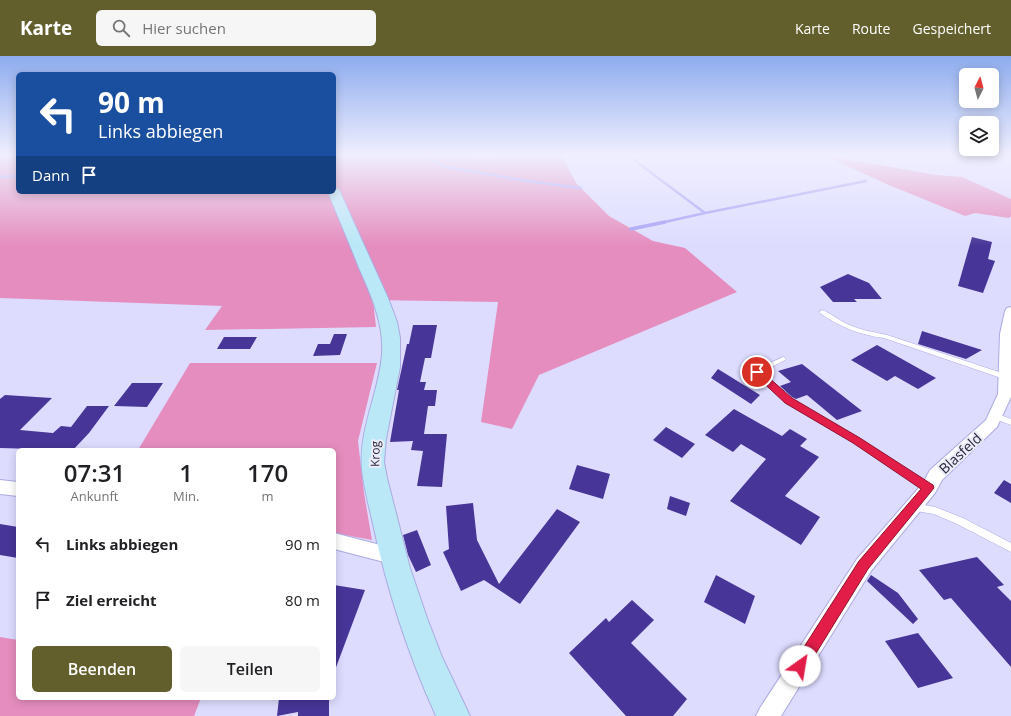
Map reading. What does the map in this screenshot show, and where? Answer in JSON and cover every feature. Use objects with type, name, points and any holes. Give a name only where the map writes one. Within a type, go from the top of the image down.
[{"type":"street","name":"Krog","points":[[335,194],[383,306],[391,338],[392,357],[390,372],[377,426],[373,455],[376,482],[392,556],[410,612],[441,691],[453,716]]},
{"type":"street","name":"Blasfeld","points":[[768,716],[864,565],[929,488],[936,475],[992,423],[1003,419],[1006,377],[1006,334],[1011,311]]},
{"type":"street","points":[[0,487],[16,489]]},
{"type":"street","points":[[336,542],[392,556]]},
{"type":"lane","points":[[822,312],[840,324],[853,329],[872,335],[885,336],[1006,377]]},
{"type":"lane","points":[[783,359],[757,372],[788,400],[857,441],[929,488]]},
{"type":"lane","points":[[912,507],[935,511],[960,521],[1011,548]]},
{"type":"shaded area","points":[[0,185],[16,185],[16,194],[336,194],[336,185],[578,185],[609,216],[653,241],[685,248],[737,292],[539,375],[512,429],[481,422],[498,302],[373,300],[376,327],[205,330],[222,306],[0,298]]},
{"type":"shaded area","points":[[889,185],[979,185],[1011,199],[1011,216],[1009,218],[975,213],[965,216]]},
{"type":"shaded area","points":[[190,363],[377,363],[358,441],[364,493],[372,540],[336,533],[336,448],[139,448]]},
{"type":"shaded area","points":[[0,637],[16,640],[16,700],[200,700],[194,716],[0,716]]},
{"type":"building","points":[[972,237],[992,242],[988,259],[995,261],[983,293],[958,286]]},
{"type":"building","points":[[848,274],[869,283],[882,299],[854,299],[857,302],[833,302],[820,287]]},
{"type":"building","points":[[413,325],[437,325],[431,358],[425,358],[420,382],[426,382],[424,390],[437,390],[435,406],[428,406],[424,434],[447,434],[442,487],[417,486],[423,451],[411,450],[413,441],[390,442],[399,390],[397,390],[407,344],[409,344]]},
{"type":"building","points":[[922,331],[982,350],[966,359],[918,344]]},
{"type":"building","points":[[334,334],[347,334],[340,355],[313,356],[318,344],[330,344]]},
{"type":"building","points":[[224,337],[257,337],[250,349],[217,349]]},
{"type":"building","points":[[877,345],[936,378],[918,389],[895,376],[887,381],[851,360]]},
{"type":"building","points":[[802,364],[862,411],[837,420],[807,395],[796,399],[792,397],[780,386],[791,382],[778,371]]},
{"type":"building","points":[[718,369],[760,395],[751,404],[711,378]]},
{"type":"building","points":[[132,383],[163,383],[147,407],[114,406]]},
{"type":"building","points":[[5,395],[52,398],[20,430],[53,433],[61,426],[71,427],[87,406],[109,406],[89,433],[75,448],[0,448],[0,399]]},
{"type":"building","points":[[734,409],[782,436],[790,429],[807,439],[800,446],[819,457],[785,496],[820,517],[801,545],[730,501],[766,459],[741,444],[733,452],[705,435]]},
{"type":"building","points":[[666,427],[695,444],[682,458],[653,440]]},
{"type":"building","points":[[577,465],[610,474],[603,499],[569,489]]},
{"type":"building","points":[[1004,480],[1011,484],[1011,503],[994,493]]},
{"type":"building","points":[[670,496],[690,503],[686,516],[667,509]]},
{"type":"building","points":[[473,503],[477,540],[499,584],[557,509],[580,522],[520,604],[484,580],[461,591],[443,552],[449,549],[446,506]]},
{"type":"building","points":[[0,524],[16,527],[16,558],[0,555]]},
{"type":"building","points":[[417,530],[431,565],[416,572],[408,555],[403,535]]},
{"type":"building","points":[[977,557],[1004,585],[997,587],[1011,601],[1011,667],[951,598],[944,600],[919,570]]},
{"type":"building","points":[[716,575],[755,596],[745,624],[704,602]]},
{"type":"building","points":[[871,575],[898,593],[918,619],[913,624],[867,581]]},
{"type":"building","points":[[336,585],[365,590],[336,667]]},
{"type":"building","points":[[632,600],[654,620],[631,643],[687,699],[673,716],[626,716],[569,653],[606,618],[609,622]]},
{"type":"building","points":[[918,633],[953,678],[918,688],[885,641]]},
{"type":"building","points":[[279,700],[329,700],[329,716],[298,716],[298,712],[277,716]]},
{"type":"waterway","points":[[556,185],[581,188]]},
{"type":"waterway","points":[[667,185],[705,213]]},
{"type":"waterway","points":[[705,213],[847,185]]},
{"type":"waterway","points":[[660,223],[705,213]]},
{"type":"waterway","points":[[631,229],[665,222]]},
{"type":"route","points":[[757,372],[788,400],[857,441],[929,488],[864,565],[800,666]]}]
